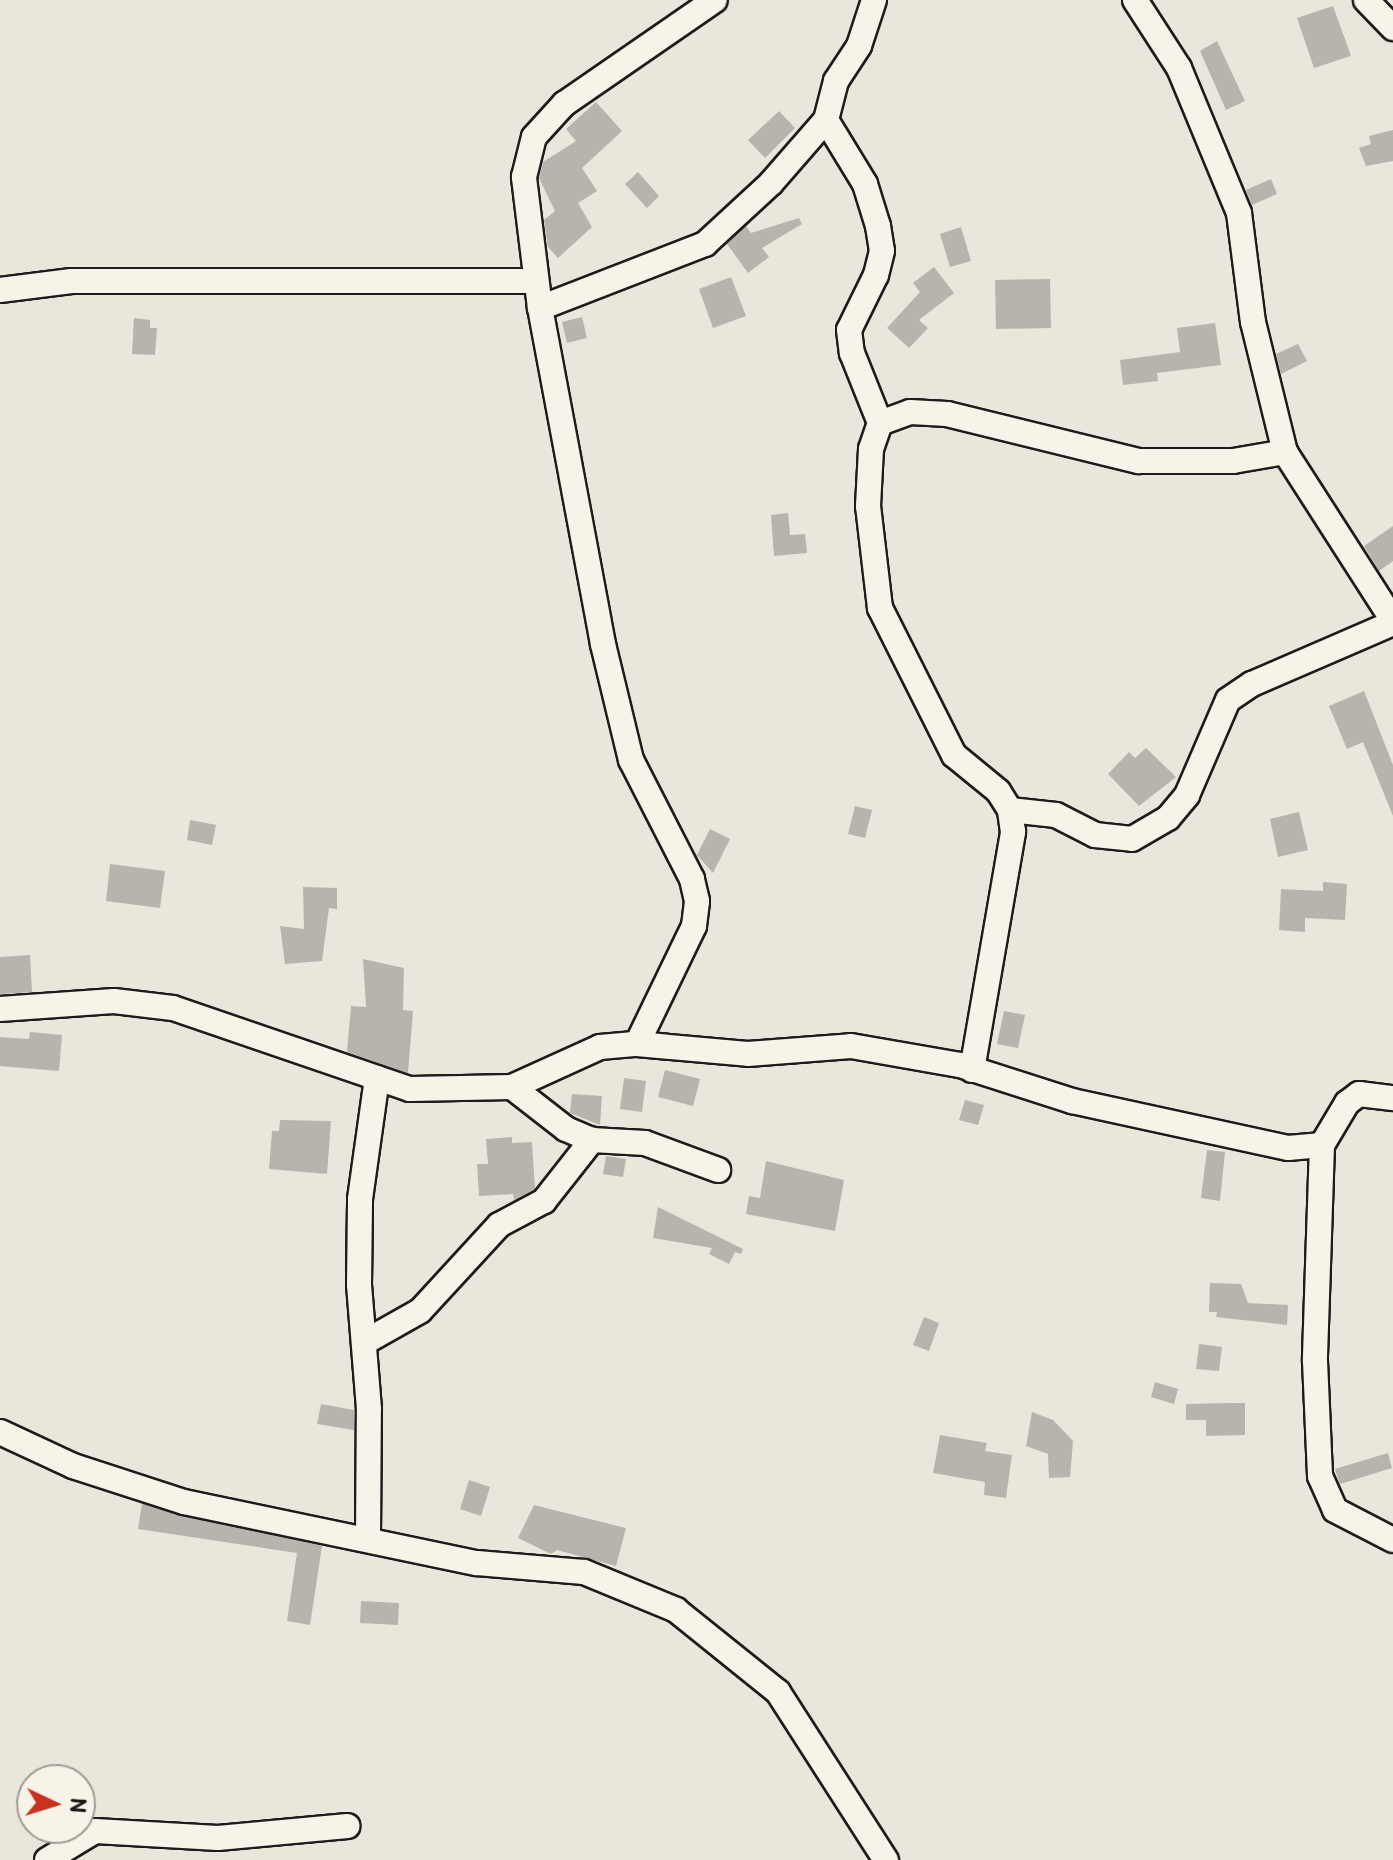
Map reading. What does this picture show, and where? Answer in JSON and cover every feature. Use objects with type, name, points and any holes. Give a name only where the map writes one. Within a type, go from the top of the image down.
[{"type":"street","points":[[637,1044],[694,926],[697,901],[692,879],[631,760],[603,644],[540,308],[524,177],[534,137],[564,104],[715,0]]},
{"type":"street","points":[[540,308],[705,244],[771,183],[826,120],[836,81],[859,46],[874,0]]},
{"type":"street","points":[[1010,810],[1056,815],[1095,835],[1132,839],[1168,818],[1187,795],[1228,700],[1252,684],[1393,622],[1285,452],[1256,335],[1239,213],[1179,68],[1135,0]]},
{"type":"street","points":[[1366,0],[1393,28]]},
{"type":"street","points":[[826,120],[865,184],[882,251],[876,275],[849,330],[852,353],[880,423],[871,449],[868,506],[880,608],[954,755],[998,791],[1010,810],[1013,832],[972,1070]]},
{"type":"street","points":[[0,290],[71,281],[536,281]]},
{"type":"street","points":[[880,423],[910,412],[947,414],[1139,461],[1233,461],[1285,452]]},
{"type":"street","points":[[0,1009],[114,1001],[173,1008],[410,1089],[512,1087],[600,1047],[637,1044],[748,1054],[851,1046],[972,1070],[1072,1101],[1288,1148],[1322,1145]]},
{"type":"street","points":[[368,1537],[365,1342],[359,1285],[360,1199],[377,1078]]},
{"type":"street","points":[[512,1087],[566,1129],[592,1140],[645,1143],[718,1170]]},
{"type":"street","points":[[1393,1098],[1359,1094],[1347,1103],[1322,1145],[1315,1361],[1320,1476],[1335,1510],[1393,1540]]},
{"type":"street","points":[[365,1342],[420,1311],[499,1225],[544,1201],[566,1179],[592,1140]]},
{"type":"street","points":[[0,1432],[73,1466],[184,1502],[368,1537],[477,1563],[584,1572],[676,1610],[778,1692],[886,1860]]},
{"type":"street","points":[[47,1860],[95,1831],[218,1838],[347,1826]]},
{"type":"building","points":[[1333,6],[1351,56],[1314,68],[1297,18]]},
{"type":"building","points":[[1217,41],[1245,101],[1226,110],[1200,51]]},
{"type":"building","points":[[596,102],[622,131],[582,168],[597,191],[578,203],[592,227],[558,258],[548,247],[544,220],[555,211],[539,178],[543,162],[576,141],[566,129]]},
{"type":"building","points":[[779,111],[795,128],[765,158],[748,140]]},
{"type":"building","points":[[1393,130],[1393,161],[1366,166],[1359,148],[1371,144],[1369,136]]},
{"type":"building","points":[[638,172],[659,196],[647,208],[625,184]]},
{"type":"building","points":[[1271,179],[1277,194],[1252,205],[1246,190]]},
{"type":"building","points":[[799,218],[802,224],[762,248],[769,257],[748,273],[727,244],[746,226],[751,233]]},
{"type":"building","points":[[961,227],[971,261],[950,267],[940,234]]},
{"type":"building","points":[[934,267],[954,293],[919,320],[928,328],[909,348],[887,328],[920,292],[913,283]]},
{"type":"building","points":[[731,277],[746,316],[713,328],[699,289]]},
{"type":"building","points":[[1050,279],[1051,328],[996,329],[995,280]]},
{"type":"building","points":[[582,317],[587,338],[567,343],[562,322]]},
{"type":"building","points":[[134,318],[150,320],[150,328],[157,328],[155,355],[132,354]]},
{"type":"building","points":[[1215,323],[1221,365],[1157,373],[1158,381],[1123,385],[1120,360],[1180,352],[1177,328]]},
{"type":"building","points":[[1298,344],[1307,361],[1281,374],[1276,354]]},
{"type":"building","points":[[788,513],[790,535],[805,534],[807,553],[774,556],[771,515]]},
{"type":"building","points":[[1393,526],[1393,561],[1379,571],[1364,546]]},
{"type":"building","points":[[1364,691],[1393,765],[1393,816],[1363,742],[1347,749],[1329,706]]},
{"type":"building","points":[[1146,748],[1176,777],[1139,806],[1108,774],[1129,752],[1135,758]]},
{"type":"building","points":[[855,806],[872,810],[865,838],[848,834]]},
{"type":"building","points":[[1299,812],[1308,850],[1278,857],[1270,819]]},
{"type":"building","points":[[190,820],[216,825],[212,845],[187,840]]},
{"type":"building","points":[[710,829],[730,839],[713,873],[697,855]]},
{"type":"building","points":[[110,864],[165,871],[160,908],[106,901]]},
{"type":"building","points":[[1323,882],[1347,884],[1345,920],[1305,918],[1305,932],[1279,930],[1281,889],[1323,891]]},
{"type":"building","points":[[303,887],[337,888],[337,909],[329,908],[322,961],[285,964],[280,926],[304,929]]},
{"type":"building","points":[[30,955],[32,992],[0,994],[0,957]]},
{"type":"building","points":[[363,959],[404,968],[403,1010],[413,1011],[408,1073],[347,1052],[351,1006],[366,1007]]},
{"type":"building","points":[[1004,1011],[1025,1015],[1018,1048],[997,1044]]},
{"type":"building","points":[[30,1032],[62,1035],[59,1071],[0,1066],[0,1037],[29,1039]]},
{"type":"building","points":[[665,1070],[700,1079],[693,1106],[658,1097]]},
{"type":"building","points":[[624,1078],[646,1081],[642,1112],[620,1109]]},
{"type":"building","points":[[572,1094],[602,1096],[600,1125],[570,1113]]},
{"type":"building","points":[[965,1100],[984,1105],[978,1125],[959,1120]]},
{"type":"building","points":[[280,1120],[331,1121],[327,1174],[269,1169],[272,1131],[279,1131]]},
{"type":"building","points":[[512,1137],[512,1143],[532,1142],[535,1189],[514,1200],[513,1194],[479,1196],[477,1164],[488,1164],[486,1139]]},
{"type":"building","points":[[1207,1150],[1225,1152],[1220,1201],[1201,1198]]},
{"type":"building","points":[[606,1156],[626,1159],[623,1177],[603,1174]]},
{"type":"building","points":[[766,1161],[844,1180],[835,1231],[746,1214],[749,1196],[760,1198]]},
{"type":"building","points":[[658,1207],[743,1249],[741,1254],[735,1252],[729,1264],[709,1254],[712,1248],[653,1238]]},
{"type":"building","points":[[1210,1283],[1241,1284],[1248,1303],[1288,1305],[1287,1325],[1216,1317],[1217,1312],[1209,1312]]},
{"type":"building","points":[[924,1317],[939,1323],[929,1351],[913,1345]]},
{"type":"building","points":[[1199,1344],[1222,1347],[1219,1371],[1196,1369]]},
{"type":"building","points":[[1155,1382],[1178,1389],[1174,1404],[1151,1397]]},
{"type":"building","points":[[1245,1403],[1245,1435],[1206,1436],[1206,1420],[1186,1420],[1186,1404]]},
{"type":"building","points":[[321,1404],[354,1410],[354,1430],[317,1424]]},
{"type":"building","points":[[1032,1412],[1053,1420],[1073,1441],[1070,1477],[1049,1478],[1048,1454],[1026,1446]]},
{"type":"building","points":[[940,1435],[987,1443],[985,1451],[1012,1455],[1006,1498],[984,1495],[985,1482],[933,1473]]},
{"type":"building","points":[[1388,1453],[1392,1468],[1340,1484],[1335,1469]]},
{"type":"building","points":[[469,1480],[490,1487],[481,1516],[460,1509]]},
{"type":"building","points":[[142,1504],[322,1546],[310,1625],[287,1621],[297,1553],[138,1529]]},
{"type":"building","points":[[534,1505],[626,1528],[616,1566],[557,1550],[551,1554],[518,1538]]},
{"type":"building","points":[[361,1601],[399,1603],[398,1625],[360,1623]]}]
